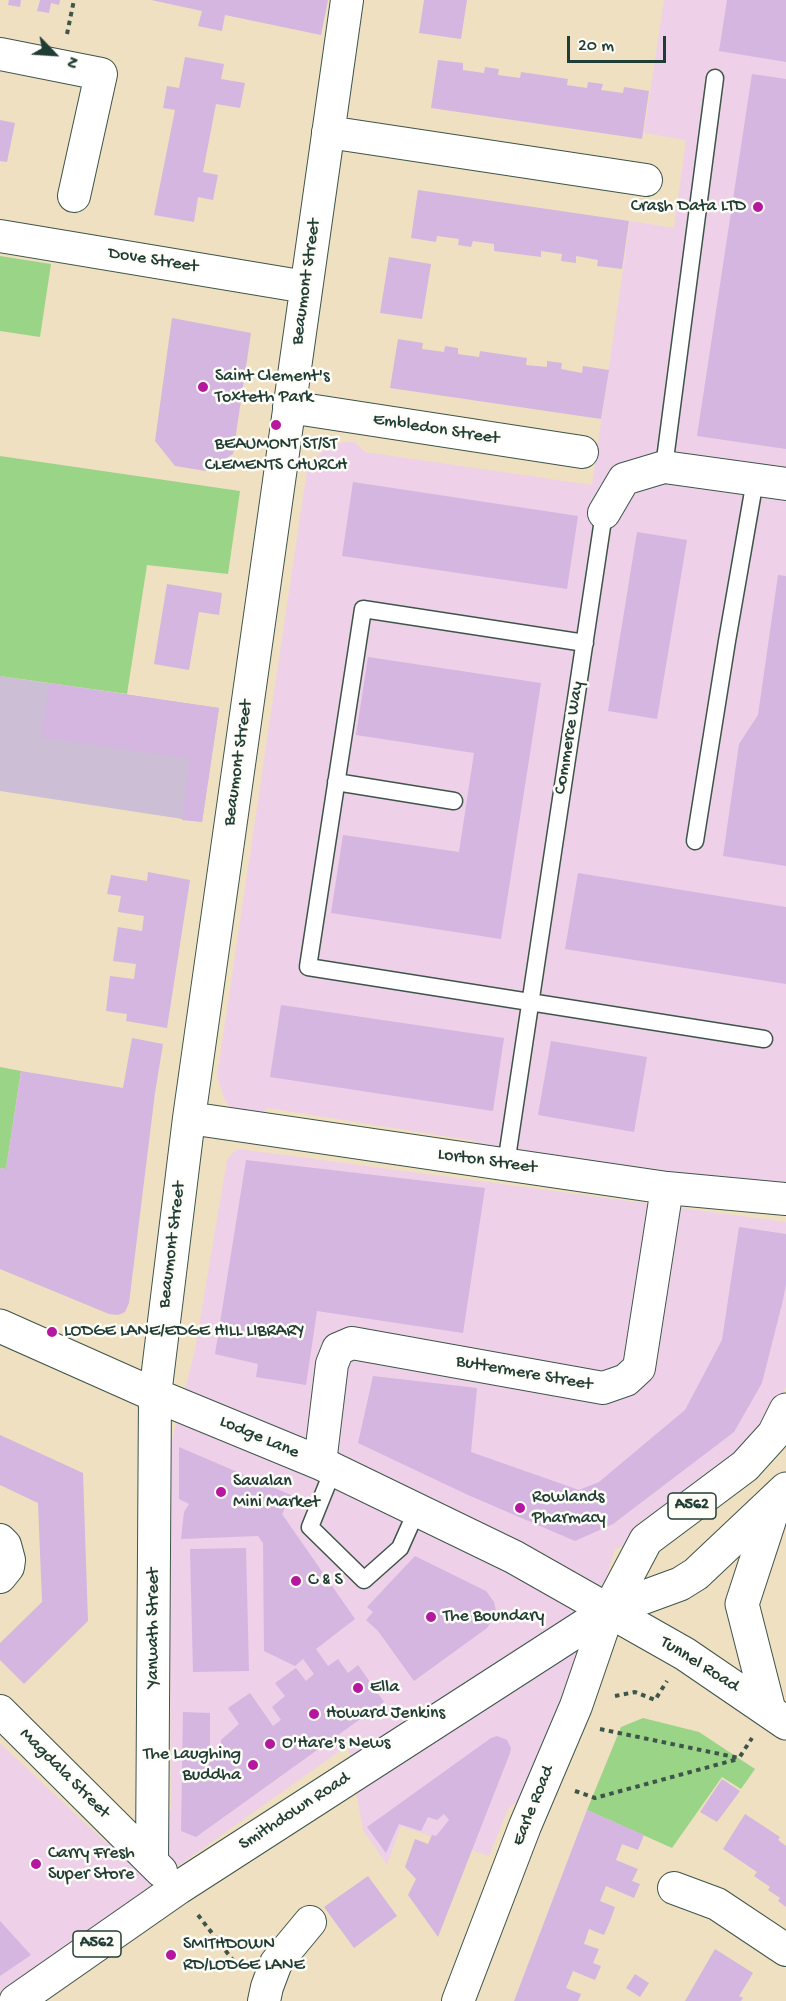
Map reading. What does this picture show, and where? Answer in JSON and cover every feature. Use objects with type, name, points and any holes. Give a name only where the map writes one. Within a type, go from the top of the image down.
[{"type":"main road","name":"Lodge Lane","points":[[0,1326],[155,1395],[326,1466],[514,1557],[609,1611]]},
{"type":"main road","name":"A562","points":[[609,1611],[646,1540],[745,1466],[774,1434],[786,1410]]},
{"type":"main road","name":"A562","points":[[609,1611],[680,1584],[696,1574],[781,1495]]},
{"type":"main road","points":[[777,1717],[742,1604],[781,1495]]},
{"type":"main road","name":"Tunnel Road","points":[[609,1611],[685,1654],[777,1717]]},
{"type":"main road","name":"Smithdown Road","points":[[16,2001],[178,1888],[609,1611]]},
{"type":"street","name":"Beaumont Street","points":[[155,1395],[189,1118],[347,0]]},
{"type":"street","points":[[0,54],[101,74],[74,196]]},
{"type":"street","points":[[328,132],[646,180]]},
{"type":"street","name":"Dove Street","points":[[0,236],[306,287]]},
{"type":"street","name":"Embledon Street","points":[[289,408],[582,453]]},
{"type":"street","name":"Commerce Way","points":[[604,513],[624,479],[664,467],[786,484]]},
{"type":"street","name":"Lorton Street","points":[[189,1118],[667,1188],[786,1199]]},
{"type":"street","name":"Buttermere Street","points":[[326,1466],[332,1364],[338,1349],[352,1343],[603,1388],[626,1380],[639,1368],[667,1188]]},
{"type":"street","name":"Yanwath Street","points":[[152,1861],[155,1395]]},
{"type":"street","points":[[0,1540],[5,1545],[9,1560],[8,1567],[0,1577]]},
{"type":"street","name":"Earle Road","points":[[458,2001],[525,1826],[576,1706],[609,1611]]},
{"type":"street","name":"Magdala Street","points":[[0,1711],[178,1888]]},
{"type":"street","points":[[674,1888],[717,1904],[786,1950]]},
{"type":"street","points":[[265,1994],[276,1963],[310,1922]]},
{"type":"lane","points":[[664,467],[715,78]]},
{"type":"lane","points":[[695,841],[755,480]]},
{"type":"lane","name":"Commerce Way","points":[[506,1164],[604,513]]},
{"type":"lane","points":[[585,643],[363,609],[308,967],[764,1039]]},
{"type":"lane","points":[[336,782],[454,801]]},
{"type":"lane","points":[[326,1466],[310,1527],[364,1580],[400,1548],[417,1510]]},
{"type":"path","points":[[608,1699],[623,1693],[635,1692],[655,1700],[685,1654]]},
{"type":"path","points":[[566,1787],[595,1798],[739,1758],[777,1717]]},
{"type":"path","points":[[590,1727],[739,1758]]},
{"type":"path","points":[[178,1888],[236,1967],[265,1994]]},
{"type":"shaded area","points":[[664,0],[786,0],[786,1190],[484,1154],[476,1141],[268,1108],[254,1122],[233,1111],[225,1100],[217,1077],[307,470],[319,454],[332,446],[343,442],[355,442],[365,452],[592,485],[630,221],[674,228],[686,140],[644,133]]},
{"type":"shaded area","points":[[0,676],[219,708],[202,822],[0,791]]},
{"type":"shaded area","points":[[239,1149],[786,1222],[786,1386],[759,1436],[625,1545],[615,1549],[569,1706],[539,1783],[508,1809],[489,1856],[401,1826],[387,1865],[363,1830],[348,1745],[0,1993],[0,1743],[106,1843],[171,1809],[169,1452],[195,1350],[227,1160]]},
{"type":"green space","points":[[0,256],[51,264],[40,337],[0,331]]},
{"type":"green space","points":[[0,456],[240,491],[228,574],[147,565],[127,694],[0,676]]},
{"type":"green space","points":[[0,1067],[21,1071],[6,1169],[0,1168]]},
{"type":"green space","points":[[643,1718],[699,1732],[755,1769],[741,1789],[722,1777],[672,1848],[587,1810],[621,1727]]},
{"type":"building","points":[[9,0],[21,0],[20,7],[8,5]]},
{"type":"building","points":[[40,0],[60,0],[59,5],[51,3],[49,13],[37,11]]},
{"type":"building","points":[[151,0],[328,0],[321,35],[225,15],[222,31],[198,26],[202,11]]},
{"type":"building","points":[[424,0],[467,0],[461,39],[419,33]]},
{"type":"building","points":[[727,0],[786,0],[786,62],[719,51]]},
{"type":"building","points":[[185,57],[224,64],[221,79],[245,83],[240,108],[216,104],[203,172],[218,175],[213,200],[198,197],[194,222],[154,215],[175,110],[163,108],[167,86],[179,88]]},
{"type":"building","points":[[438,60],[463,63],[463,70],[484,73],[485,67],[499,69],[498,75],[520,78],[521,72],[568,79],[567,85],[587,88],[588,82],[603,84],[601,90],[623,93],[624,87],[649,91],[642,139],[431,108]]},
{"type":"building","points":[[752,74],[786,79],[786,449],[697,436]]},
{"type":"building","points":[[0,120],[15,123],[7,162],[0,161]]},
{"type":"building","points":[[418,190],[629,221],[622,269],[597,266],[598,260],[576,256],[576,263],[561,261],[562,254],[541,251],[541,257],[494,251],[494,244],[473,241],[471,247],[458,245],[459,239],[437,236],[436,242],[411,238]]},
{"type":"building","points":[[389,257],[431,264],[422,319],[380,313]]},
{"type":"building","name":"Saint Clement's Toxteth Park","points":[[172,318],[251,333],[233,454],[206,471],[175,466],[155,441]]},
{"type":"building","points":[[398,339],[423,343],[422,349],[444,352],[445,346],[458,348],[458,354],[479,357],[480,351],[527,358],[526,365],[547,367],[547,361],[562,363],[561,369],[582,373],[583,366],[609,370],[601,419],[390,388]]},
{"type":"building","points":[[353,482],[578,516],[567,589],[342,556]]},
{"type":"building","points":[[637,532],[687,540],[657,719],[608,711]]},
{"type":"building","points":[[778,575],[786,576],[786,866],[723,856],[739,744],[758,715]]},
{"type":"building","points":[[167,584],[222,593],[219,615],[199,612],[189,670],[154,664]]},
{"type":"building","points":[[368,657],[541,683],[501,939],[331,913],[343,835],[459,852],[474,753],[356,735]]},
{"type":"building","points":[[49,683],[219,708],[202,822],[182,820],[190,759],[41,737]]},
{"type":"building","points":[[148,872],[190,880],[167,1028],[126,1021],[127,1014],[106,1011],[110,976],[134,979],[136,964],[113,961],[118,927],[142,931],[144,916],[118,912],[121,896],[107,894],[111,875],[147,881]]},
{"type":"building","points":[[578,873],[786,907],[786,984],[565,949]]},
{"type":"building","points":[[281,1005],[504,1038],[493,1111],[270,1077]]},
{"type":"building","points":[[132,1038],[163,1044],[129,1303],[125,1312],[118,1315],[109,1314],[0,1269],[0,1168],[6,1169],[21,1071],[123,1088]]},
{"type":"building","points":[[551,1041],[647,1057],[634,1132],[538,1115]]},
{"type":"building","points":[[246,1160],[485,1188],[463,1333],[317,1311],[306,1385],[256,1377],[258,1364],[215,1354]]},
{"type":"building","points":[[739,1227],[786,1234],[786,1284],[762,1383],[734,1432],[613,1524],[575,1541],[468,1495],[358,1443],[373,1376],[477,1388],[471,1452],[579,1490],[599,1482],[685,1410],[722,1340]]},
{"type":"building","points":[[0,1435],[83,1473],[88,1621],[24,1684],[0,1660],[0,1643],[42,1602],[38,1503],[0,1485]]},
{"type":"building","points":[[179,1447],[291,1495],[282,1514],[355,1619],[316,1649],[328,1666],[338,1659],[348,1673],[358,1665],[384,1702],[196,1837],[181,1831],[183,1712],[210,1713],[210,1753],[221,1753],[221,1740],[239,1724],[228,1708],[250,1693],[273,1726],[281,1720],[272,1707],[285,1696],[275,1683],[296,1668],[306,1681],[314,1674],[303,1659],[295,1666],[264,1651],[263,1543],[258,1536],[181,1539],[184,1512],[189,1504],[179,1499]]},
{"type":"building","points":[[246,1548],[249,1671],[193,1672],[190,1549]]},
{"type":"building","name":"The Boundary","points":[[415,1556],[486,1591],[494,1602],[496,1611],[487,1628],[414,1681],[378,1631],[366,1620],[373,1612],[367,1607]]},
{"type":"building","points":[[497,1736],[507,1740],[511,1748],[510,1753],[438,1937],[408,1895],[416,1879],[405,1867],[415,1839],[428,1844],[432,1835],[436,1836],[449,1820],[444,1814],[437,1820],[428,1817],[421,1831],[399,1824],[386,1853],[367,1827],[491,1738]]},
{"type":"building","points":[[722,1779],[740,1791],[717,1822],[700,1812]]},
{"type":"building","points":[[587,1810],[644,1835],[638,1850],[622,1844],[616,1860],[638,1869],[632,1881],[640,1884],[634,1898],[606,1886],[600,1901],[615,1907],[610,1921],[604,1935],[589,1929],[584,1944],[599,1949],[593,1963],[601,1966],[595,1980],[573,1971],[566,1988],[581,1994],[578,2001],[514,2001]]},
{"type":"building","points":[[745,1814],[780,1837],[778,1840],[786,1846],[786,1907],[778,1901],[780,1898],[768,1890],[770,1887],[754,1876],[757,1872],[723,1849]]},
{"type":"building","points":[[368,1876],[397,1916],[354,1948],[324,1907]]},
{"type":"building","points":[[0,1921],[31,1955],[0,1976]]},
{"type":"building","points":[[715,1949],[753,1973],[739,1996],[743,1998],[741,2001],[685,2001]]},
{"type":"building","points":[[635,1974],[649,1983],[640,1997],[626,1988]]},
{"type":"place","name":"Crash Data LTD","points":[[758,207]]},
{"type":"place","name":"Saint Clement's Toxteth Park","points":[[203,387]]},
{"type":"place","name":"BEAUMONT ST/ST CLEMENTS CHURCH","points":[[276,425]]},
{"type":"place","name":"LODGE LANE/EDGE HILL LIBRARY","points":[[52,1332]]},
{"type":"place","name":"Savalan Mini Market","points":[[221,1492]]},
{"type":"place","name":"Rowlands Pharmacy","points":[[520,1508]]},
{"type":"place","name":"C & S","points":[[296,1581]]},
{"type":"place","name":"The Boundary","points":[[431,1617]]},
{"type":"place","name":"Ella","points":[[358,1688]]},
{"type":"place","name":"Howard Jenkins","points":[[314,1714]]},
{"type":"place","name":"O'Hare's News","points":[[270,1744]]},
{"type":"place","name":"The Laughing Buddha","points":[[253,1765]]},
{"type":"place","name":"Carry Fresh Super Store","points":[[36,1864]]},
{"type":"place","name":"SMITHDOWN RD/LODGE LANE","points":[[171,1955]]}]
